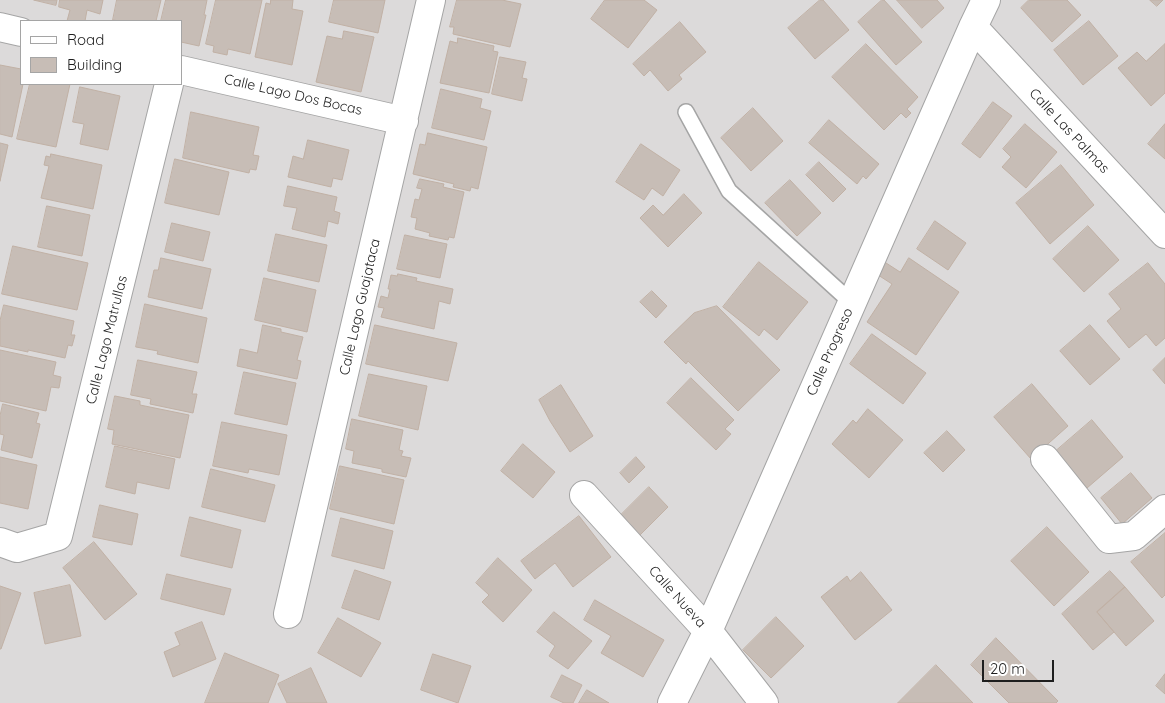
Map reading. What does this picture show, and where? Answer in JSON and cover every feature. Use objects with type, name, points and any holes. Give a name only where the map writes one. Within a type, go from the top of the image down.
[{"type":"street","name":"Calle Lago Guajataca","points":[[288,614],[432,0]]},
{"type":"street","name":"Calle Progreso","points":[[672,703],[708,631],[986,0]]},
{"type":"street","points":[[0,27],[20,32]]},
{"type":"street","name":"Calle Las Palmas","points":[[973,27],[1165,234]]},
{"type":"street","name":"Calle Lago Dos Bocas","points":[[182,70],[404,121]]},
{"type":"street","name":"Calle Lago Matrullas","points":[[0,542],[17,548],[58,536],[169,85]]},
{"type":"street","points":[[1045,459],[1109,539],[1134,536],[1165,509]]},
{"type":"street","name":"Calle Nueva","points":[[584,495],[708,631],[764,703]]},
{"type":"lane","points":[[686,112],[729,191],[852,303]]},
{"type":"shaded area","points":[[0,0],[1165,0],[1165,703],[0,703]]},
{"type":"building","points":[[34,0],[57,0],[56,5]]},
{"type":"building","points":[[60,0],[103,0],[100,14],[87,10],[85,20],[67,20],[70,10],[59,7]]},
{"type":"building","points":[[117,0],[161,0],[156,20],[113,20]]},
{"type":"building","points":[[166,0],[207,0],[204,15],[206,15],[199,46],[182,42],[182,20],[161,20]]},
{"type":"building","points":[[216,0],[262,0],[250,54],[228,49],[227,55],[213,52],[214,46],[206,44]]},
{"type":"building","points":[[271,0],[293,0],[292,9],[303,11],[292,65],[255,57],[266,3],[270,4]]},
{"type":"building","points":[[334,0],[385,0],[378,33],[329,22]]},
{"type":"building","points":[[457,0],[502,0],[521,4],[510,47],[453,34],[454,27],[450,27]]},
{"type":"building","points":[[605,0],[644,0],[657,10],[628,48],[591,19]]},
{"type":"building","points":[[820,0],[823,0],[849,30],[815,59],[788,28]]},
{"type":"building","points":[[882,0],[922,42],[896,65],[858,22]]},
{"type":"building","points":[[897,0],[937,0],[944,8],[922,28]]},
{"type":"building","points":[[1029,0],[1067,0],[1081,15],[1052,42],[1021,8]]},
{"type":"building","points":[[1150,0],[1163,0],[1157,6]]},
{"type":"building","points":[[1089,21],[1118,56],[1083,85],[1054,50]]},
{"type":"building","points":[[680,22],[706,52],[679,75],[682,79],[668,91],[650,70],[644,76],[633,64]]},
{"type":"building","points":[[344,31],[374,37],[361,92],[316,82],[327,36],[342,39]]},
{"type":"building","points":[[458,38],[494,46],[493,51],[498,52],[489,93],[440,83],[450,41],[457,43]]},
{"type":"building","points":[[866,44],[918,97],[907,109],[911,113],[906,118],[901,113],[884,130],[832,77]]},
{"type":"building","points":[[1165,44],[1165,93],[1151,106],[1118,68],[1137,52],[1146,61]]},
{"type":"building","points":[[500,57],[526,62],[522,78],[527,79],[522,101],[492,94]]},
{"type":"building","points":[[0,65],[20,69],[20,85],[23,85],[12,137],[0,134]]},
{"type":"building","points":[[30,85],[70,85],[56,147],[17,139]]},
{"type":"building","points":[[80,87],[120,96],[108,150],[80,144],[84,124],[73,122]]},
{"type":"building","points":[[441,89],[482,99],[480,108],[491,111],[484,140],[432,128]]},
{"type":"building","points":[[993,102],[1012,116],[980,158],[962,144]]},
{"type":"building","points":[[753,108],[783,141],[751,171],[721,138]]},
{"type":"building","points":[[191,112],[259,127],[253,155],[259,156],[256,170],[250,169],[249,173],[183,158]]},
{"type":"building","points":[[829,120],[879,164],[866,179],[863,176],[857,184],[809,143]]},
{"type":"building","points":[[1025,124],[1057,152],[1026,188],[1002,167],[1011,157],[1003,149]]},
{"type":"building","points":[[1165,124],[1165,159],[1148,144]]},
{"type":"building","points":[[428,133],[487,147],[478,189],[471,187],[470,191],[453,187],[454,184],[413,174],[420,144],[425,145]]},
{"type":"building","points":[[308,140],[349,150],[342,180],[333,178],[331,187],[288,177],[293,156],[303,159]]},
{"type":"building","points":[[0,143],[8,145],[0,181]]},
{"type":"building","points":[[641,144],[680,170],[663,196],[652,188],[644,200],[616,182]]},
{"type":"building","points":[[51,154],[102,165],[93,209],[41,198],[49,166],[44,165],[46,156],[50,157]]},
{"type":"building","points":[[175,159],[229,172],[219,215],[165,203]]},
{"type":"building","points":[[819,162],[846,189],[833,202],[806,175]]},
{"type":"building","points":[[1061,165],[1094,205],[1050,244],[1016,203]]},
{"type":"building","points":[[420,179],[444,184],[443,187],[464,192],[454,238],[449,237],[448,240],[429,236],[430,233],[415,229],[417,218],[411,217],[415,199],[419,200],[422,189],[417,188]]},
{"type":"building","points":[[790,180],[821,213],[797,236],[765,203]]},
{"type":"building","points":[[288,186],[337,197],[334,211],[340,213],[338,224],[328,221],[325,237],[292,229],[297,208],[284,206]]},
{"type":"building","points":[[684,194],[702,213],[668,247],[640,218],[653,205],[663,215]]},
{"type":"building","points":[[47,206],[90,215],[82,256],[38,247]]},
{"type":"building","points":[[935,221],[966,243],[948,270],[917,249]]},
{"type":"building","points":[[172,223],[210,232],[203,261],[165,252]]},
{"type":"building","points":[[1088,226],[1119,260],[1084,292],[1053,259]]},
{"type":"building","points":[[276,234],[327,245],[319,282],[268,271]]},
{"type":"building","points":[[405,235],[447,244],[440,278],[397,269]]},
{"type":"building","points":[[13,246],[88,263],[77,310],[2,294]]},
{"type":"building","points":[[161,258],[211,269],[202,309],[148,297],[154,270],[158,270]]},
{"type":"building","points":[[909,258],[959,292],[916,355],[867,322],[892,284],[875,273],[883,261],[900,272]]},
{"type":"building","points":[[759,262],[808,302],[777,340],[764,329],[759,336],[723,307]]},
{"type":"building","points":[[1148,263],[1165,284],[1165,338],[1156,346],[1146,334],[1129,348],[1107,321],[1121,309],[1109,294]]},
{"type":"building","points":[[398,274],[417,278],[416,281],[453,289],[450,304],[439,301],[434,329],[381,317],[384,308],[378,307],[381,296],[388,298],[391,275],[397,276]]},
{"type":"building","points":[[264,278],[316,290],[307,332],[255,320]]},
{"type":"building","points":[[652,291],[667,306],[656,318],[640,302]]},
{"type":"building","points":[[145,304],[207,318],[198,363],[157,354],[158,351],[136,347]]},
{"type":"building","points":[[4,305],[74,321],[71,335],[75,335],[72,346],[68,345],[65,358],[0,346],[0,321]]},
{"type":"building","points":[[717,306],[780,370],[738,411],[688,361],[686,364],[664,342],[694,313]]},
{"type":"building","points":[[263,325],[281,329],[281,332],[303,337],[297,360],[301,361],[297,379],[237,366],[240,349],[257,353]]},
{"type":"building","points":[[375,325],[457,343],[448,381],[366,364]]},
{"type":"building","points":[[1090,325],[1120,359],[1090,385],[1060,351]]},
{"type":"building","points":[[872,334],[926,373],[903,404],[850,364]]},
{"type":"building","points":[[0,350],[56,362],[53,375],[61,377],[59,388],[51,387],[46,411],[0,401]]},
{"type":"building","points":[[1165,358],[1165,384],[1153,370]]},
{"type":"building","points":[[138,360],[197,372],[192,394],[197,394],[193,413],[150,404],[151,399],[131,395]]},
{"type":"building","points":[[244,372],[296,383],[287,425],[235,414]]},
{"type":"building","points":[[369,374],[427,386],[418,430],[359,416]]},
{"type":"building","points":[[691,378],[734,420],[725,429],[731,434],[716,450],[667,403]]},
{"type":"building","points":[[1032,384],[1068,426],[1031,459],[994,417]]},
{"type":"building","points":[[561,385],[593,436],[570,452],[539,400]]},
{"type":"building","points":[[115,396],[140,401],[140,405],[189,415],[180,458],[112,444],[114,430],[108,429]]},
{"type":"building","points":[[3,404],[39,413],[36,423],[40,424],[32,458],[1,450],[4,435],[0,434],[0,416]]},
{"type":"building","points":[[868,409],[903,440],[869,478],[832,444],[853,420],[856,423]]},
{"type":"building","points":[[352,419],[403,430],[399,450],[403,451],[401,456],[411,458],[406,477],[382,472],[382,469],[352,463],[354,451],[346,449]]},
{"type":"building","points":[[1092,420],[1123,457],[1087,488],[1056,451]]},
{"type":"building","points":[[222,422],[287,435],[279,475],[249,469],[248,473],[213,466]]},
{"type":"building","points":[[947,431],[965,450],[943,472],[924,453]]},
{"type":"building","points":[[523,444],[555,472],[533,498],[501,471]]},
{"type":"building","points":[[115,446],[175,459],[169,489],[137,482],[135,494],[106,487]]},
{"type":"building","points":[[0,457],[37,465],[28,509],[0,503]]},
{"type":"building","points":[[636,457],[645,467],[629,483],[620,473]]},
{"type":"building","points":[[340,466],[404,480],[394,524],[330,509]]},
{"type":"building","points":[[211,469],[275,485],[265,522],[202,507]]},
{"type":"building","points":[[1131,473],[1152,498],[1122,524],[1101,498]]},
{"type":"building","points":[[649,487],[668,507],[635,540],[616,520]]},
{"type":"building","points":[[100,505],[138,514],[132,545],[93,537]]},
{"type":"building","points":[[579,516],[611,557],[573,587],[555,563],[535,579],[521,561]]},
{"type":"building","points":[[190,517],[241,530],[232,568],[181,556]]},
{"type":"building","points":[[341,518],[393,531],[384,569],[332,556]]},
{"type":"building","points":[[1047,527],[1089,572],[1054,606],[1011,561]]},
{"type":"building","points":[[1165,533],[1165,595],[1162,598],[1131,562]]},
{"type":"building","points":[[94,542],[137,594],[105,620],[63,568]]},
{"type":"building","points":[[498,558],[532,590],[503,622],[482,602],[489,595],[476,583]]},
{"type":"building","points":[[355,570],[391,582],[379,620],[342,608]]},
{"type":"building","points":[[1110,571],[1125,587],[1097,612],[1114,632],[1093,650],[1062,614]]},
{"type":"building","points":[[861,572],[892,610],[855,640],[821,597],[847,576],[850,581]]},
{"type":"building","points":[[167,574],[231,589],[224,615],[161,599]]},
{"type":"building","points":[[70,585],[81,636],[45,644],[34,593]]},
{"type":"building","points":[[0,586],[21,593],[1,649],[0,649]]},
{"type":"building","points":[[1125,587],[1154,621],[1126,646],[1097,612]]},
{"type":"building","points":[[595,600],[664,640],[643,677],[601,653],[611,636],[584,620]]},
{"type":"building","points":[[554,612],[592,641],[568,669],[549,656],[555,646],[537,632]]},
{"type":"building","points":[[776,617],[804,646],[771,678],[743,650]]},
{"type":"building","points":[[338,618],[381,643],[361,677],[318,653]]},
{"type":"building","points":[[202,622],[216,659],[173,677],[164,652],[180,645],[175,633]]},
{"type":"building","points":[[996,638],[1058,701],[1056,703],[1009,703],[971,665]]},
{"type":"building","points":[[225,653],[279,675],[268,703],[205,703]]},
{"type":"building","points":[[433,654],[471,666],[458,703],[421,690]]},
{"type":"building","points":[[936,665],[973,703],[898,703]]},
{"type":"building","points":[[311,668],[327,703],[287,703],[278,684]]},
{"type":"building","points":[[1165,674],[1165,694],[1156,686]]},
{"type":"building","points":[[562,675],[582,685],[573,703],[564,703],[551,697]]},
{"type":"building","points":[[587,690],[609,703],[579,703]]}]
